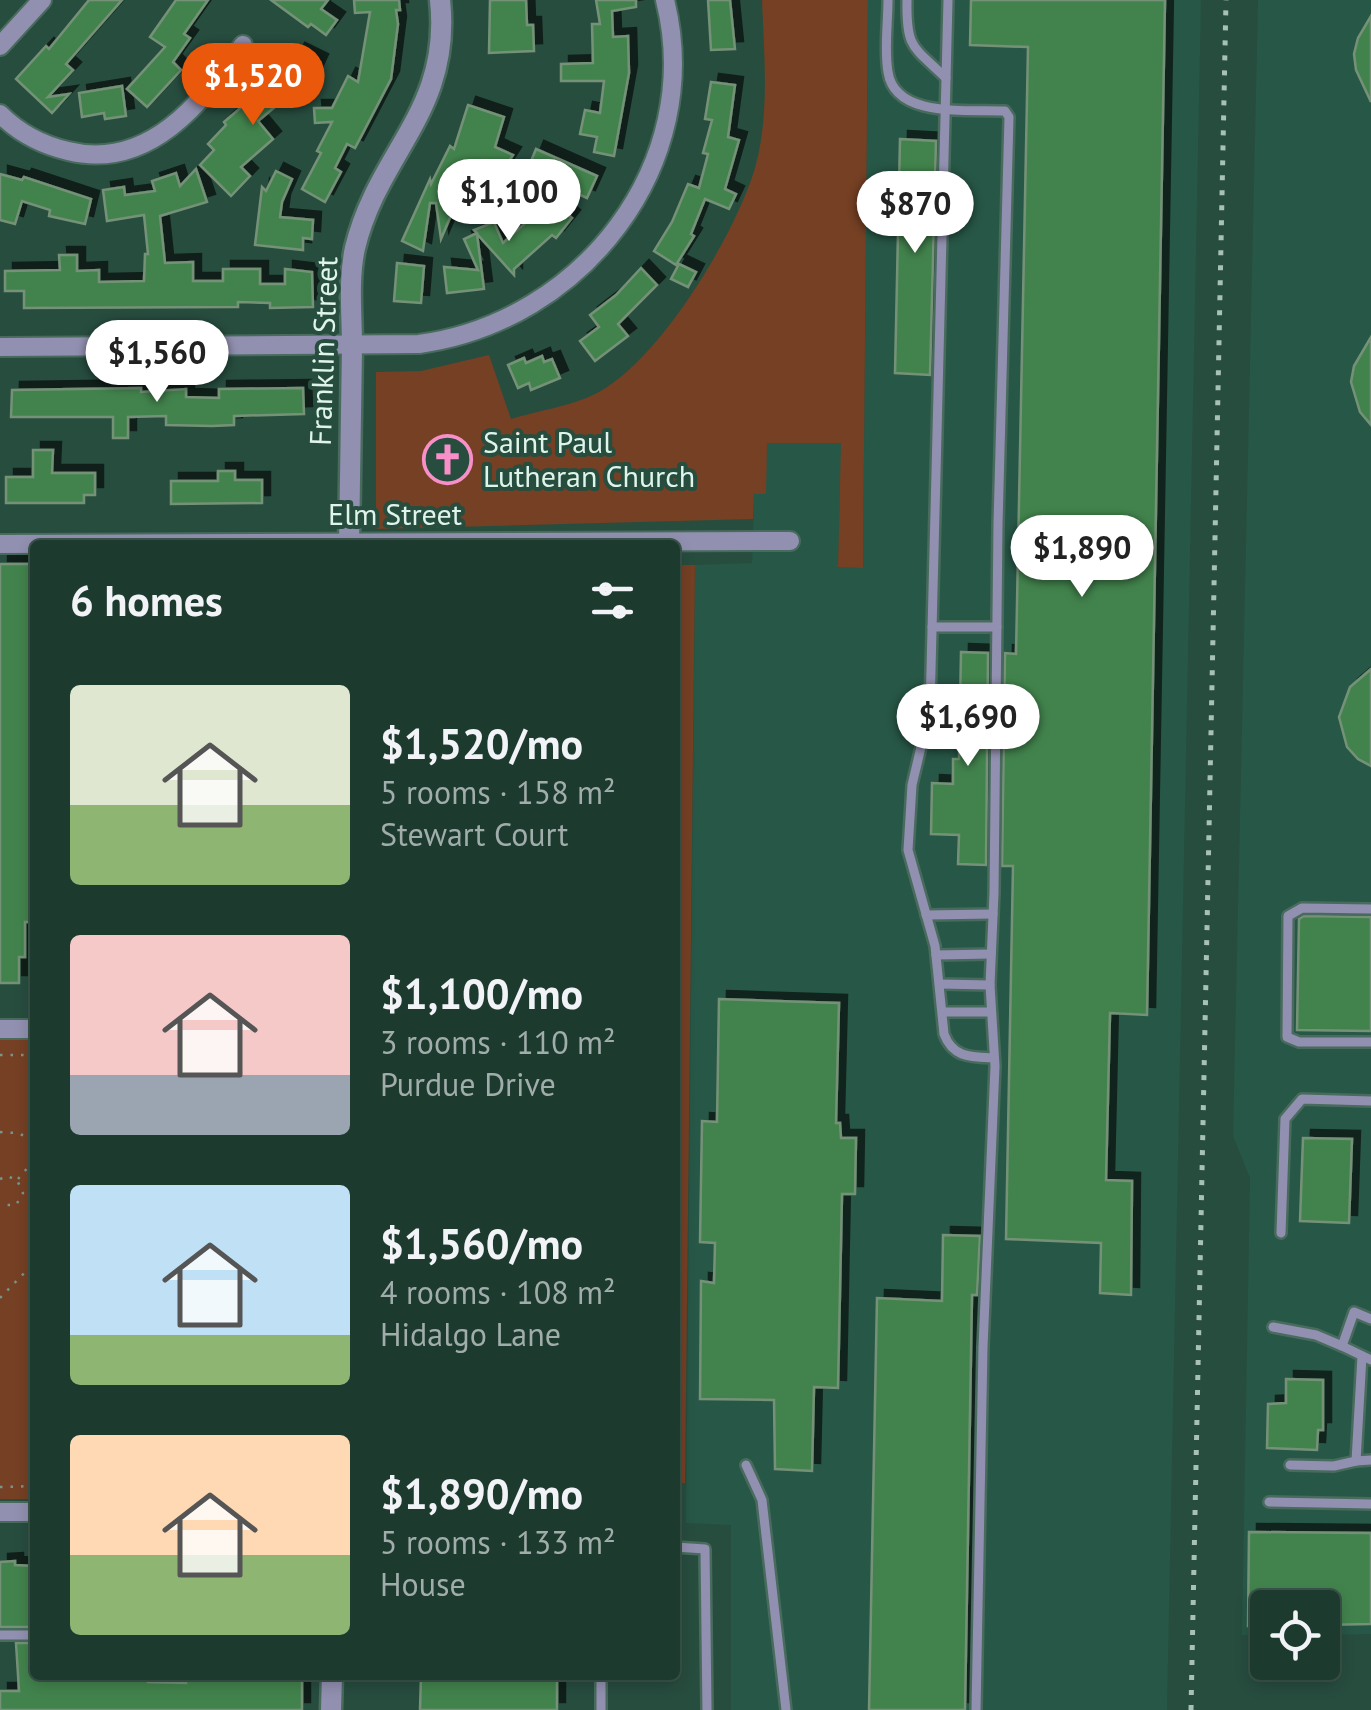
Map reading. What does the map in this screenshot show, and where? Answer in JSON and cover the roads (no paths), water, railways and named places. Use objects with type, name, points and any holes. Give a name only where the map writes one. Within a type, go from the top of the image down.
[{"type":"street","points":[[0,46],[42,0]]},
{"type":"street","name":"Franklin Street","points":[[349,540],[352,280],[356,243],[373,200],[420,116],[436,76],[441,50],[440,0]]},
{"type":"street","points":[[0,347],[419,344],[483,330],[537,302],[588,265],[636,197],[661,136],[671,84],[672,50],[666,0]]},
{"type":"street","points":[[0,114],[30,138],[54,148],[80,154],[130,150],[173,127],[217,81],[243,45]]},
{"type":"street","name":"Elm Street","points":[[680,542],[790,541]]},
{"type":"street","name":"Elm Street","points":[[0,544],[30,544]]},
{"type":"street","points":[[0,1029],[30,1028]]},
{"type":"street","points":[[0,1512],[30,1512]]},
{"type":"street","points":[[332,1680],[332,1710]]},
{"type":"lane","points":[[888,0],[888,74],[897,94],[916,105],[1005,111],[1009,117],[990,984],[994,1058],[983,1347],[976,1710]]},
{"type":"lane","points":[[907,0],[906,32],[910,42],[946,78]]},
{"type":"lane","points":[[948,0],[930,709],[912,785],[908,850],[936,955],[944,1034],[949,1046],[964,1057],[994,1058]]},
{"type":"lane","points":[[932,627],[997,628]]},
{"type":"lane","points":[[1371,909],[1302,908],[1288,916],[1287,1037],[1299,1042],[1371,1042]]},
{"type":"lane","points":[[926,916],[993,914]]},
{"type":"lane","points":[[936,955],[992,954]]},
{"type":"lane","points":[[940,984],[990,984]]},
{"type":"lane","points":[[943,1012],[991,1012]]},
{"type":"lane","points":[[1280,1233],[1285,1119],[1302,1099],[1371,1101]]},
{"type":"lane","points":[[1342,1346],[1354,1312],[1371,1318]]},
{"type":"lane","points":[[1273,1327],[1316,1335],[1367,1358],[1356,1461]]},
{"type":"lane","points":[[1290,1464],[1334,1466],[1371,1460]]},
{"type":"lane","points":[[746,1465],[762,1500],[786,1710]]},
{"type":"lane","points":[[1269,1502],[1371,1504]]},
{"type":"lane","points":[[680,1547],[705,1549],[707,1710]]},
{"type":"lane","points":[[0,1635],[30,1635]]},
{"type":"lane","points":[[601,1680],[601,1710]]},
{"type":"railway","points":[[1191,1710],[1226,0]]},
{"type":"place","name":"Saint Paul Lutheran Church","points":[[448,460]]}]
